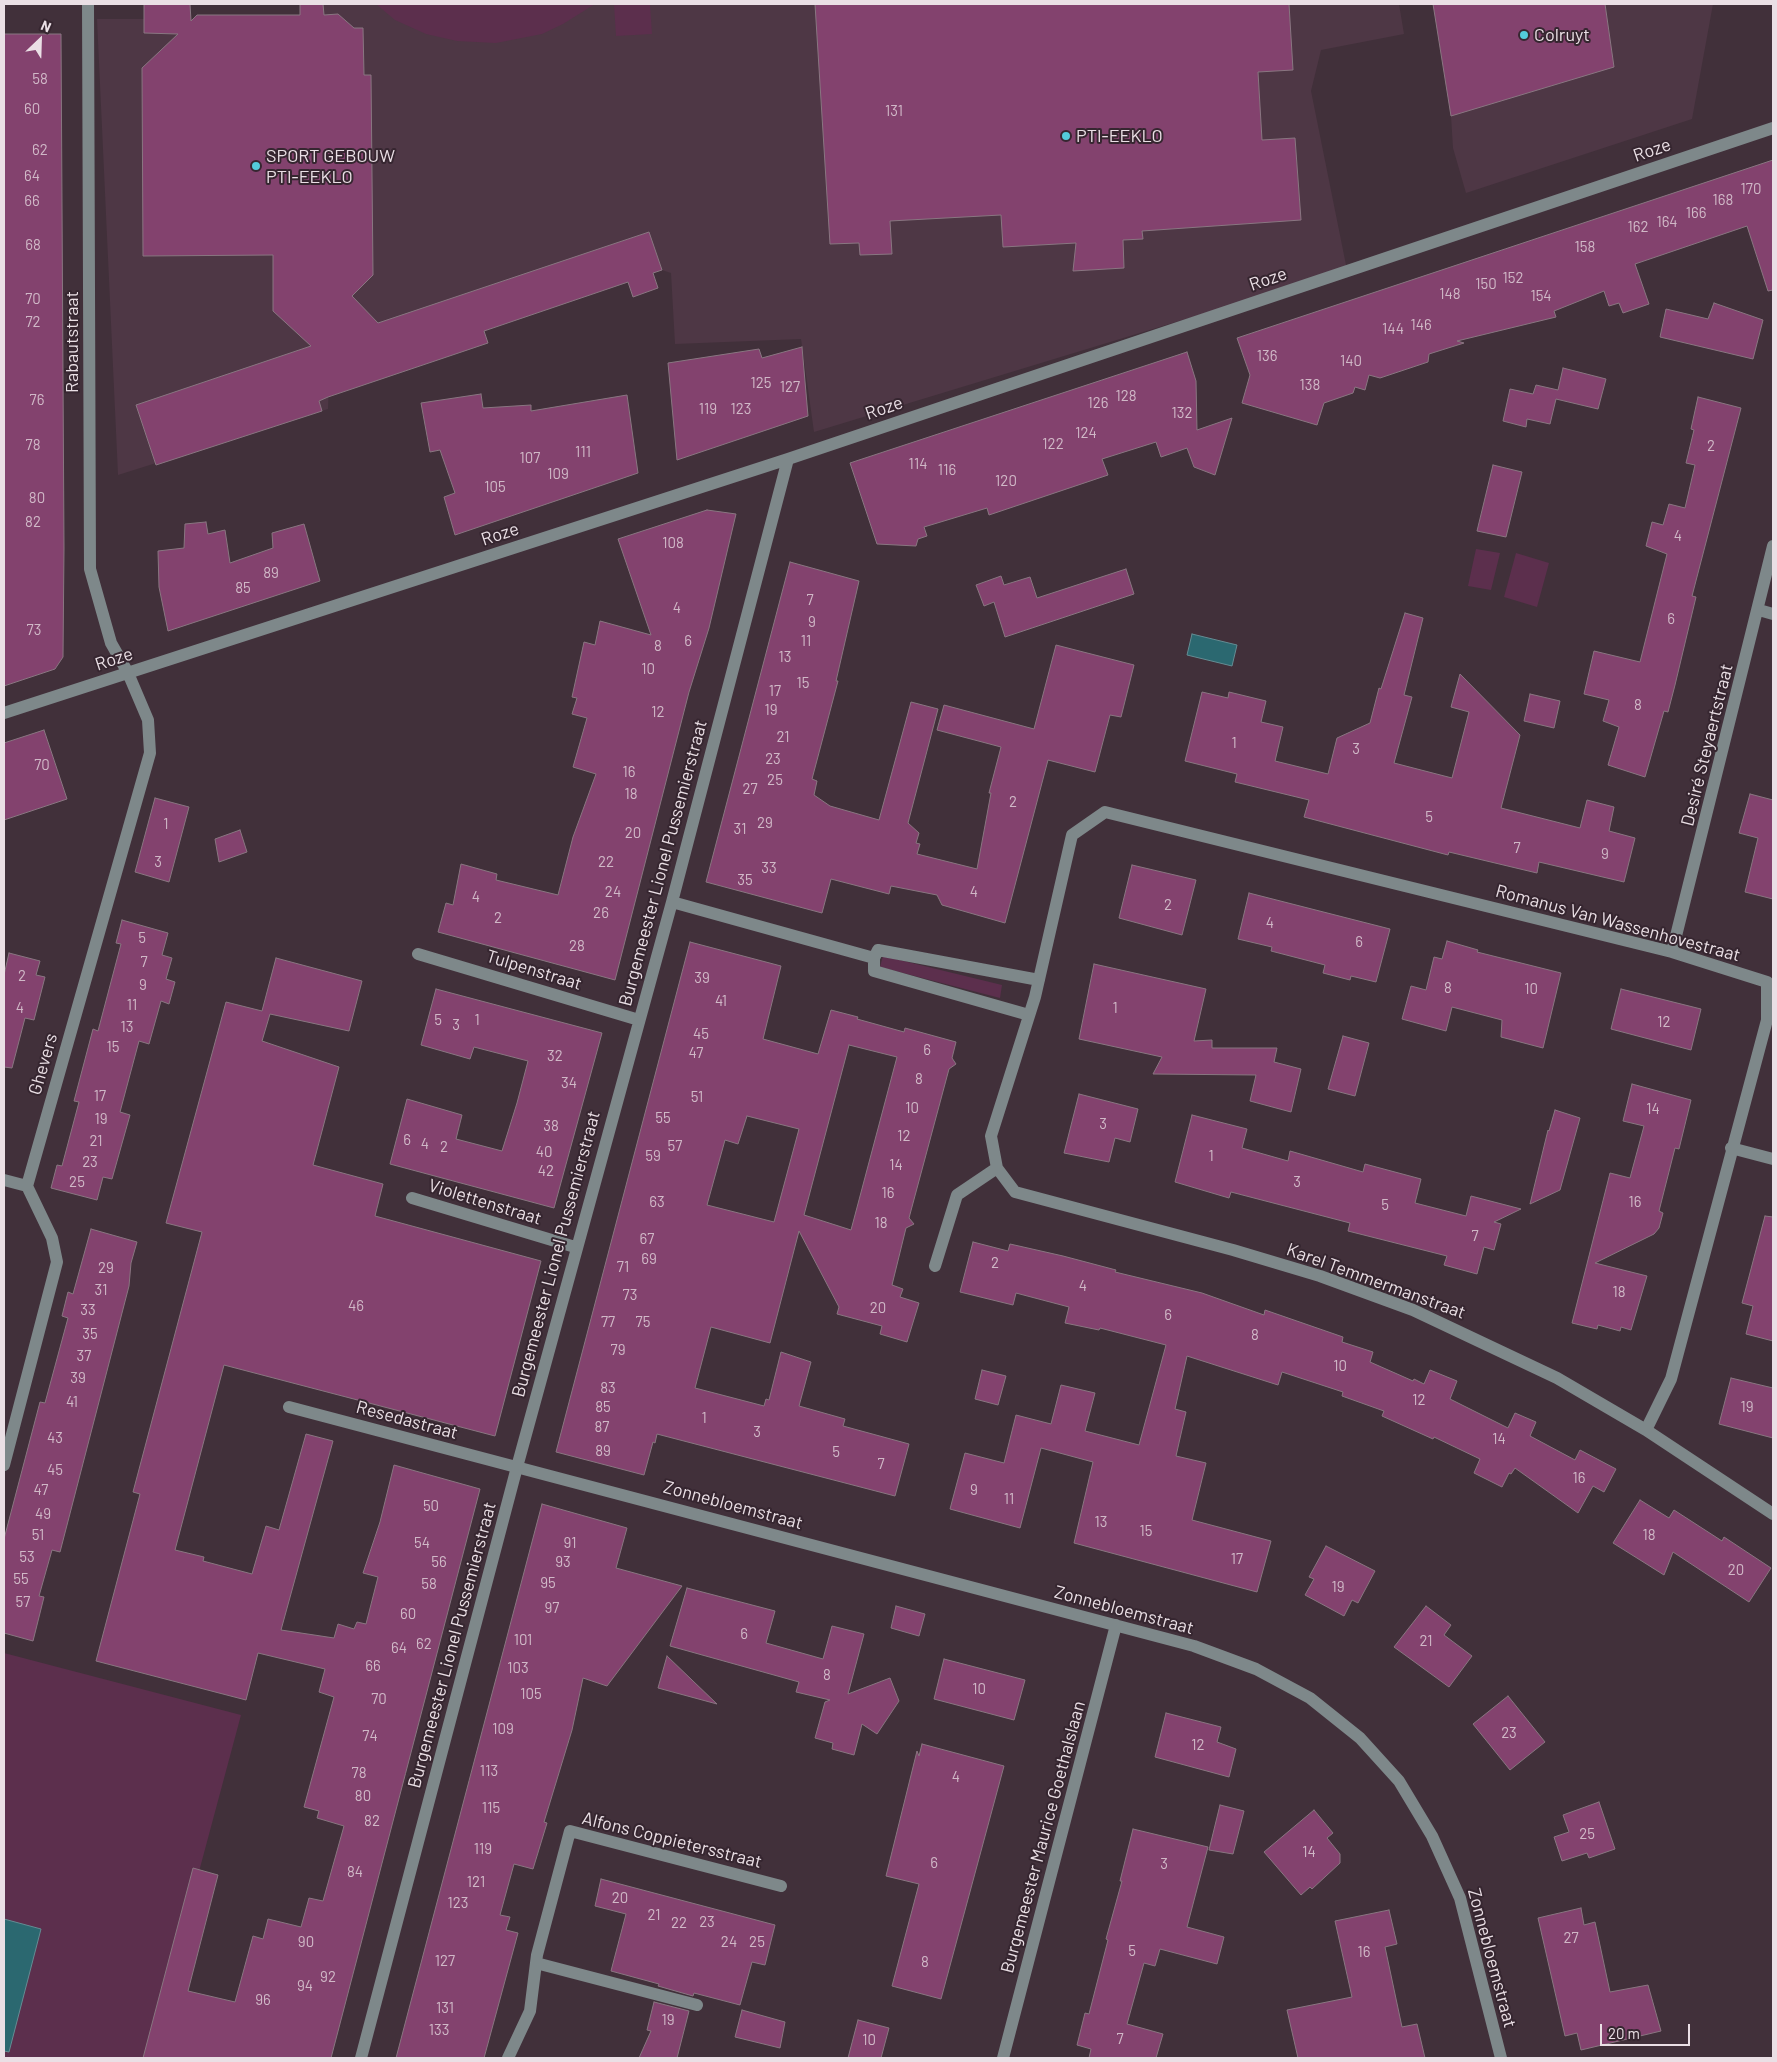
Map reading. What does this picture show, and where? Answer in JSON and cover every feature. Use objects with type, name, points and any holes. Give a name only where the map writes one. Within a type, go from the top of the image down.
[{"type":"street","name":"Rabautstraat","points":[[88,4],[90,569],[111,643],[128,673]]},
{"type":"street","name":"Roze","points":[[4,713],[788,459],[1773,128]]},
{"type":"street","name":"Burgemeester Lionel Pussemierstraat","points":[[361,2058],[516,1467],[575,1247],[672,902],[788,459]]},
{"type":"street","name":"Desiré Steyaertstraat","points":[[1672,952],[1759,610],[1773,546]]},
{"type":"street","points":[[1759,610],[1773,614]]},
{"type":"street","name":"Ghevers","points":[[27,1186],[150,753],[148,720],[128,673]]},
{"type":"street","name":"Romanus Van Wassenhovestraat","points":[[1039,980],[1072,835],[1105,812],[1672,952],[1767,982],[1767,1020],[1670,1379],[1646,1430]]},
{"type":"street","points":[[672,902],[874,958]]},
{"type":"street","points":[[935,1266],[957,1195],[997,1168],[991,1136],[1029,1015],[1039,980],[878,950],[874,958],[874,971],[1029,1015]]},
{"type":"street","name":"Tulpenstraat","points":[[418,954],[639,1020]]},
{"type":"street","points":[[1731,1148],[1773,1159]]},
{"type":"street","name":"Karel Temmermanstraat","points":[[997,1168],[1015,1192],[1233,1250],[1320,1276],[1413,1310],[1484,1341],[1557,1378],[1646,1430],[1773,1514]]},
{"type":"street","points":[[4,1180],[27,1186],[52,1238],[57,1262],[4,1465]]},
{"type":"street","name":"Violettenstraat","points":[[412,1198],[575,1247]]},
{"type":"street","name":"Resedastraat","points":[[289,1407],[516,1467]]},
{"type":"street","name":"Zonnebloemstraat","points":[[516,1467],[1194,1646],[1247,1666],[1310,1698],[1360,1738],[1399,1781],[1432,1836],[1460,1898],[1500,2058]]},
{"type":"street","name":"Burgemeester Maurice Goethalslaan","points":[[1003,2058],[1116,1625]]},
{"type":"street","name":"Alfons Coppietersstraat","points":[[508,2058],[530,2011],[536,1963],[570,1831],[781,1886]]},
{"type":"street","points":[[536,1963],[697,2005]]},
{"type":"shaded area","points":[[323,4],[1399,4],[1404,34],[1321,50],[1311,91],[1347,270],[814,432],[801,339],[675,344],[671,273],[662,270],[329,383],[328,409],[118,475],[97,19],[323,19]]},
{"type":"shaded area","points":[[376,4],[595,4],[563,24],[542,34],[496,43],[457,41],[426,34],[395,20]]},
{"type":"shaded area","points":[[614,4],[650,4],[652,34],[616,36]]},
{"type":"shaded area","points":[[1433,4],[1713,4],[1692,119],[1466,193],[1453,148],[1451,116]]},
{"type":"shaded area","points":[[1476,549],[1500,553],[1491,590],[1468,586]]},
{"type":"shaded area","points":[[1516,553],[1549,563],[1537,607],[1504,597]]},
{"type":"shaded area","points":[[883,956],[1002,985],[1000,998],[880,967]]},
{"type":"shaded area","points":[[4,1653],[241,1715],[149,2058],[4,2058]]},
{"type":"water","points":[[1192,634],[1237,645],[1232,666],[1187,655]]},
{"type":"water","points":[[4,1919],[41,1929],[9,2052],[4,2051]]},
{"type":"building","name":"SPORT GEBOUW PTI-EEKLO","points":[[144,4],[190,4],[191,21],[197,15],[300,15],[300,4],[323,4],[324,15],[338,14],[354,28],[363,28],[364,75],[371,75],[373,275],[352,296],[378,323],[649,232],[662,270],[653,273],[658,288],[633,297],[628,282],[484,331],[488,343],[328,397],[319,401],[322,411],[156,465],[136,405],[311,346],[273,311],[273,255],[143,256],[142,68],[178,34],[144,33]]},
{"type":"building","name":"PTI-EEKLO","points":[[815,4],[1289,4],[1293,70],[1258,72],[1262,140],[1295,138],[1301,220],[1142,231],[1143,239],[1123,240],[1124,268],[1073,271],[1076,243],[1003,247],[1001,215],[890,221],[892,254],[860,255],[859,243],[830,244]]},
{"type":"building","name":"Colruyt","points":[[1433,4],[1605,4],[1614,67],[1451,116]]},
{"type":"building","points":[[4,34],[61,34],[64,548],[63,657],[55,669],[4,686]]},
{"type":"building","points":[[1773,160],[1773,290],[1768,291],[1747,226],[1635,264],[1649,304],[1623,313],[1619,303],[1609,306],[1604,291],[1554,311],[1556,317],[1457,341],[1464,343],[1429,354],[1428,362],[1380,378],[1369,375],[1365,390],[1355,387],[1353,393],[1324,403],[1317,425],[1242,403],[1250,375],[1237,338]]},
{"type":"building","points":[[1714,303],[1763,320],[1753,359],[1660,337],[1666,309],[1708,319]]},
{"type":"building","points":[[802,347],[808,416],[677,460],[668,363],[759,349],[762,358]]},
{"type":"building","points":[[1187,352],[1196,381],[1197,430],[1232,418],[1215,475],[1194,467],[1187,448],[1161,457],[1156,442],[1102,459],[1108,475],[989,515],[987,508],[924,527],[927,536],[918,539],[916,546],[877,544],[850,463]]},
{"type":"building","points":[[1563,368],[1606,379],[1598,409],[1556,399],[1550,424],[1527,419],[1526,427],[1503,421],[1510,389],[1533,394],[1536,385],[1558,390]]},
{"type":"building","points":[[481,394],[483,408],[531,405],[531,411],[627,395],[638,473],[455,535],[444,497],[455,493],[440,450],[430,452],[421,403]]},
{"type":"building","points":[[1698,397],[1741,408],[1692,596],[1696,597],[1668,712],[1664,711],[1645,777],[1608,765],[1619,727],[1603,721],[1609,700],[1584,694],[1594,651],[1640,662],[1667,554],[1646,546],[1652,522],[1663,525],[1669,504],[1685,508],[1695,465],[1686,463],[1694,430],[1691,429]]},
{"type":"building","points":[[1493,465],[1522,472],[1506,537],[1477,531]]},
{"type":"building","points":[[707,510],[736,514],[709,628],[689,692],[615,980],[438,932],[446,903],[453,905],[461,864],[497,874],[496,880],[558,895],[573,837],[596,774],[573,767],[587,718],[572,714],[577,698],[572,697],[584,642],[595,645],[600,621],[651,635],[618,539]]},
{"type":"building","points":[[206,522],[208,534],[225,530],[230,563],[273,548],[272,533],[304,524],[320,581],[168,631],[159,587],[158,551],[184,548],[185,524]]},
{"type":"building","points":[[790,562],[859,581],[836,681],[838,681],[812,779],[817,781],[814,795],[830,806],[879,820],[911,702],[938,709],[908,823],[919,833],[916,843],[920,844],[917,854],[977,869],[991,793],[989,793],[1001,747],[937,730],[944,705],[1034,729],[1056,645],[1134,665],[1121,717],[1110,715],[1095,772],[1048,760],[1005,923],[942,905],[937,895],[891,886],[889,894],[831,879],[822,913],[706,882]]},
{"type":"building","points":[[1126,569],[1134,594],[1005,637],[994,602],[984,606],[976,585],[1001,576],[1004,585],[1030,577],[1037,598]]},
{"type":"building","points":[[1405,613],[1423,618],[1404,695],[1412,697],[1394,763],[1452,778],[1469,712],[1451,707],[1460,674],[1520,735],[1501,808],[1580,828],[1587,800],[1614,807],[1609,831],[1635,838],[1624,882],[1539,862],[1537,873],[1449,852],[1448,855],[1304,817],[1309,800],[1235,782],[1237,774],[1185,761],[1202,692],[1228,698],[1229,692],[1266,701],[1261,722],[1283,727],[1275,761],[1328,774],[1337,738],[1370,723],[1379,688],[1381,689]]},
{"type":"building","points":[[1530,694],[1560,701],[1554,728],[1524,721]]},
{"type":"building","points":[[44,730],[67,799],[4,820],[4,743]]},
{"type":"building","points":[[1750,794],[1773,800],[1773,899],[1745,892],[1758,838],[1739,833]]},
{"type":"building","points":[[155,798],[189,807],[169,882],[135,872]]},
{"type":"building","points":[[240,830],[247,852],[219,862],[215,839]]},
{"type":"building","points":[[1132,865],[1196,880],[1182,935],[1119,918]]},
{"type":"building","points":[[1249,893],[1390,929],[1376,982],[1351,976],[1350,980],[1323,973],[1325,965],[1271,951],[1272,947],[1238,939]]},
{"type":"building","points":[[122,920],[168,933],[162,955],[172,958],[166,979],[175,982],[169,1004],[161,1001],[149,1044],[139,1041],[120,1112],[130,1115],[112,1179],[103,1177],[97,1200],[51,1188],[57,1165],[62,1166],[79,1102],[74,1101],[93,1029],[98,1031],[121,944],[116,943]]},
{"type":"building","points":[[1447,941],[1478,950],[1477,952],[1561,973],[1543,1048],[1501,1037],[1502,1020],[1452,1007],[1446,1031],[1402,1019],[1411,986],[1426,990],[1434,957],[1442,959]]},
{"type":"building","points":[[690,942],[781,966],[763,1039],[818,1054],[831,1010],[904,1032],[905,1028],[956,1042],[952,1058],[956,1064],[949,1069],[909,1218],[914,1224],[906,1228],[892,1285],[903,1289],[900,1297],[919,1303],[907,1342],[880,1334],[882,1326],[837,1314],[839,1307],[799,1231],[770,1343],[711,1327],[695,1388],[764,1406],[766,1399],[769,1400],[781,1352],[811,1362],[799,1406],[845,1419],[843,1426],[909,1444],[895,1496],[657,1434],[644,1475],[556,1452]],"holes":[[[849,1045],[897,1057],[851,1230],[804,1215]],[[747,1116],[799,1129],[774,1222],[707,1205],[725,1140],[738,1144]]]},
{"type":"building","points":[[9,953],[40,961],[36,975],[45,977],[34,1020],[25,1018],[12,1068],[4,1067],[4,975]]},
{"type":"building","points":[[276,958],[362,981],[349,1031],[270,1014],[262,1041],[339,1067],[313,1165],[383,1184],[375,1216],[541,1261],[495,1436],[224,1365],[175,1550],[204,1557],[203,1561],[252,1574],[266,1526],[279,1530],[306,1434],[333,1441],[281,1630],[334,1638],[338,1624],[354,1629],[357,1622],[366,1624],[378,1577],[363,1573],[380,1522],[394,1465],[480,1489],[331,2058],[143,2058],[193,1868],[218,1875],[188,1991],[235,2002],[253,1936],[263,1939],[268,1919],[301,1927],[309,1898],[323,1901],[344,1826],[317,1818],[319,1811],[304,1807],[334,1697],[319,1692],[325,1669],[258,1653],[246,1700],[96,1661],[140,1494],[133,1492],[202,1232],[166,1223],[226,1002],[262,1011]]},
{"type":"building","points":[[1094,964],[1206,989],[1194,1041],[1212,1040],[1212,1048],[1277,1048],[1274,1062],[1301,1069],[1291,1112],[1250,1101],[1256,1075],[1153,1074],[1162,1057],[1079,1039]]},
{"type":"building","points":[[436,989],[602,1033],[554,1208],[390,1164],[407,1099],[462,1115],[456,1139],[502,1151],[517,1103],[528,1061],[474,1047],[470,1059],[421,1045]]},
{"type":"building","points":[[1621,989],[1701,1009],[1691,1050],[1611,1029]]},
{"type":"building","points":[[1343,1036],[1369,1043],[1355,1096],[1328,1089]]},
{"type":"building","points":[[1632,1084],[1691,1100],[1679,1149],[1675,1148],[1659,1211],[1663,1213],[1659,1228],[1654,1234],[1595,1263],[1647,1276],[1631,1330],[1621,1327],[1620,1331],[1598,1325],[1597,1329],[1572,1323],[1610,1173],[1630,1178],[1644,1126],[1623,1121]]},
{"type":"building","points":[[1079,1094],[1138,1109],[1130,1142],[1115,1138],[1109,1162],[1064,1153]]},
{"type":"building","points":[[1555,1110],[1580,1118],[1560,1190],[1530,1204],[1548,1130]]},
{"type":"building","points":[[1192,1115],[1247,1129],[1242,1148],[1288,1161],[1290,1151],[1363,1172],[1365,1164],[1421,1179],[1415,1203],[1466,1216],[1471,1196],[1521,1209],[1494,1222],[1501,1224],[1494,1250],[1484,1247],[1477,1274],[1444,1265],[1447,1256],[1348,1231],[1350,1223],[1231,1192],[1229,1198],[1175,1182]]},
{"type":"building","points":[[1765,1216],[1773,1217],[1773,1341],[1746,1334],[1753,1306],[1742,1303]]},
{"type":"building","points":[[91,1229],[137,1242],[131,1263],[129,1286],[60,1552],[52,1550],[39,1596],[44,1597],[33,1641],[4,1633],[4,1539],[40,1402],[45,1403],[68,1318],[62,1316],[68,1292],[73,1294]]},
{"type":"building","points":[[973,1242],[1008,1251],[1010,1244],[1063,1256],[1116,1270],[1115,1272],[1202,1293],[1264,1315],[1265,1310],[1343,1337],[1342,1342],[1373,1352],[1370,1362],[1424,1384],[1430,1370],[1457,1381],[1450,1399],[1508,1428],[1515,1413],[1536,1422],[1530,1436],[1575,1460],[1580,1450],[1616,1469],[1604,1492],[1593,1486],[1578,1513],[1515,1468],[1511,1474],[1509,1473],[1502,1487],[1474,1473],[1480,1459],[1434,1437],[1433,1439],[1382,1416],[1384,1411],[1342,1396],[1343,1392],[1282,1372],[1278,1385],[1187,1356],[1175,1409],[1186,1412],[1176,1456],[1206,1463],[1192,1520],[1271,1541],[1257,1592],[1074,1543],[1093,1462],[1041,1448],[1020,1528],[950,1509],[965,1453],[1004,1463],[1016,1415],[1051,1424],[1061,1385],[1095,1393],[1085,1431],[1139,1445],[1166,1345],[1100,1328],[1099,1330],[1065,1323],[1069,1307],[1016,1293],[1013,1305],[960,1292]]},
{"type":"building","points":[[982,1370],[1006,1376],[998,1405],[975,1399]]},
{"type":"building","points":[[1731,1378],[1773,1388],[1773,1438],[1719,1424]]},
{"type":"building","points":[[1640,1500],[1669,1518],[1674,1510],[1722,1541],[1724,1537],[1771,1568],[1749,1602],[1673,1552],[1664,1575],[1613,1543]]},
{"type":"building","points":[[542,1504],[627,1528],[616,1568],[682,1586],[607,1686],[583,1678],[572,1730],[544,1822],[547,1823],[533,1869],[514,1864],[500,1915],[510,1917],[506,1930],[518,1933],[484,2058],[396,2058]]},
{"type":"building","points":[[1326,1546],[1375,1571],[1358,1603],[1352,1600],[1344,1616],[1305,1595],[1314,1579],[1309,1577]]},
{"type":"building","points":[[687,1588],[775,1611],[766,1643],[823,1659],[832,1626],[864,1634],[848,1694],[890,1678],[899,1701],[877,1734],[862,1724],[854,1755],[832,1749],[833,1743],[815,1738],[825,1702],[830,1700],[796,1692],[799,1682],[670,1646]]},
{"type":"building","points":[[896,1606],[925,1614],[919,1636],[891,1628]]},
{"type":"building","points":[[1426,1606],[1451,1625],[1444,1635],[1472,1656],[1449,1687],[1394,1647]]},
{"type":"building","points":[[667,1656],[717,1704],[658,1688]]},
{"type":"building","points":[[944,1659],[1025,1680],[1014,1720],[934,1699]]},
{"type":"building","points":[[1508,1696],[1545,1742],[1510,1770],[1473,1724]]},
{"type":"building","points":[[1166,1713],[1221,1727],[1217,1742],[1236,1749],[1229,1777],[1155,1757]]},
{"type":"building","points":[[922,1744],[1004,1766],[941,1999],[892,1986],[919,1884],[886,1876],[917,1751],[919,1756]]},
{"type":"building","points":[[1599,1802],[1615,1849],[1589,1858],[1587,1853],[1562,1861],[1554,1837],[1569,1832],[1563,1815]]},
{"type":"building","points":[[1220,1805],[1244,1811],[1233,1854],[1209,1850]]},
{"type":"building","points":[[1314,1810],[1333,1833],[1327,1838],[1340,1854],[1340,1863],[1312,1889],[1310,1887],[1301,1895],[1264,1852]]},
{"type":"building","points":[[1133,1829],[1208,1847],[1187,1927],[1224,1937],[1217,1964],[1160,1949],[1155,1966],[1144,1963],[1127,2024],[1163,2034],[1156,2058],[1089,2058],[1091,2049],[1077,2045],[1085,2013],[1089,2014]]},
{"type":"building","points":[[601,1879],[775,1925],[765,1965],[752,1962],[740,2005],[694,1993],[693,1996],[658,1986],[659,1984],[611,1971],[626,1914],[595,1906]]},
{"type":"building","points":[[1581,1908],[1584,1925],[1595,1922],[1610,1992],[1648,1985],[1661,2031],[1581,2050],[1577,2033],[1565,2036],[1538,1918]]},
{"type":"building","points":[[1389,1910],[1397,1944],[1385,1947],[1402,2027],[1417,2024],[1425,2058],[1298,2058],[1287,2010],[1352,1997],[1335,1921]]},
{"type":"building","points":[[654,2002],[689,2011],[677,2058],[639,2058],[651,2031],[647,2030]]},
{"type":"building","points":[[742,2010],[785,2022],[780,2048],[735,2037]]},
{"type":"building","points":[[858,2020],[889,2028],[881,2058],[848,2058]]},
{"type":"place","name":"Colruyt","points":[[1524,35]]},
{"type":"place","name":"PTI-EEKLO","points":[[1066,136]]},
{"type":"place","name":"SPORT GEBOUW PTI-EEKLO","points":[[256,166]]}]
